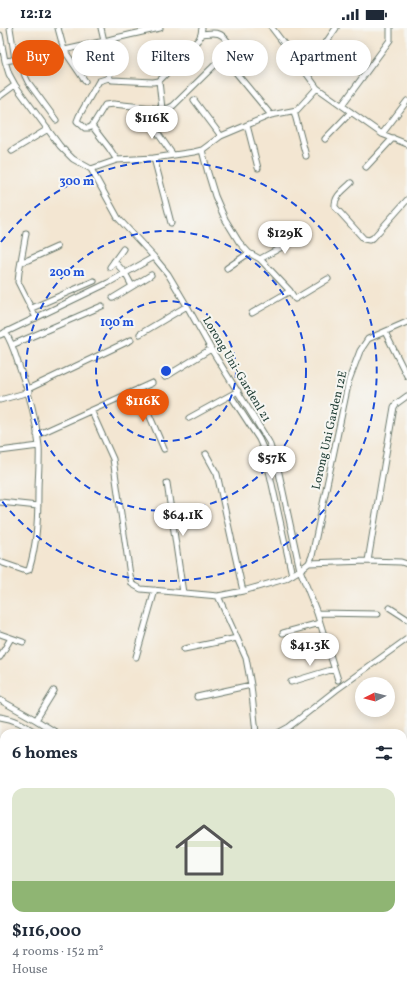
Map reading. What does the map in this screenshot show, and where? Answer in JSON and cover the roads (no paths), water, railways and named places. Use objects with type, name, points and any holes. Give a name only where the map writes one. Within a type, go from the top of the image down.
[{"type":"street","points":[[10,28],[13,40]]},
{"type":"street","points":[[58,28],[61,40]]},
{"type":"street","points":[[101,28],[104,40]]},
{"type":"street","points":[[108,40],[160,28]]},
{"type":"street","points":[[272,28],[281,40]]},
{"type":"street","points":[[328,40],[336,28]]},
{"type":"street","points":[[342,105],[390,40],[390,28]]},
{"type":"street","points":[[201,31],[217,32],[222,34],[229,44],[229,51],[173,106],[162,109],[113,104],[105,105],[92,126],[89,128],[86,128],[77,121],[100,81],[109,78],[112,80],[159,81],[199,39],[201,31]]},
{"type":"street","points":[[0,35],[5,61],[9,74],[15,85],[60,146],[73,159],[91,170],[117,160],[154,158],[202,150],[221,136],[271,115],[294,111],[299,108],[317,88]]},
{"type":"street","points":[[109,78],[113,39]]},
{"type":"street","points":[[72,48],[64,50],[85,81]]},
{"type":"street","points":[[5,61],[12,60]]},
{"type":"street","points":[[25,76],[56,120]]},
{"type":"street","points":[[239,76],[271,115]]},
{"type":"street","points":[[308,76],[317,88],[382,134],[407,144]]},
{"type":"street","points":[[159,81],[162,109]]},
{"type":"street","points":[[0,96],[15,85]]},
{"type":"street","points":[[194,100],[221,136]]},
{"type":"street","points":[[382,134],[407,101]]},
{"type":"street","points":[[294,111],[306,156]]},
{"type":"street","points":[[325,139],[352,112]]},
{"type":"street","points":[[145,115],[174,155]]},
{"type":"street","points":[[92,126],[110,148],[117,160]]},
{"type":"street","points":[[247,126],[258,168]]},
{"type":"street","points":[[12,151],[48,129]]},
{"type":"street","points":[[366,168],[393,138]]},
{"type":"street","points":[[202,150],[215,196],[225,219],[239,242],[249,253],[260,259],[295,298],[328,279]]},
{"type":"street","points":[[154,158],[171,223]]},
{"type":"street","name":"Lorong Uni-Gardenl 21","points":[[91,170],[118,218],[168,274],[269,442],[279,473],[300,570],[317,613],[338,680]]},
{"type":"street","points":[[351,183],[336,198],[335,207],[364,240],[373,238],[407,200]]},
{"type":"street","points":[[26,233],[18,282],[36,318]]},
{"type":"street","points":[[260,259],[302,236]]},
{"type":"street","points":[[21,262],[57,247]]},
{"type":"street","points":[[110,267],[123,249]]},
{"type":"street","points":[[227,268],[249,253]]},
{"type":"street","points":[[0,562],[26,571],[29,570],[37,536],[39,446],[28,390],[12,345],[3,333],[108,283],[154,257]]},
{"type":"street","points":[[114,261],[125,274],[132,286]]},
{"type":"street","points":[[113,298],[151,275]]},
{"type":"street","points":[[32,308],[94,281]]},
{"type":"street","points":[[252,313],[290,291]]},
{"type":"street","points":[[12,345],[102,306]]},
{"type":"street","points":[[140,334],[187,306]]},
{"type":"street","points":[[407,322],[385,332],[407,376]]},
{"type":"street","name":"Lorong Uni Garden 12E","points":[[309,563],[312,556],[349,380],[356,360],[364,344],[368,339],[385,332]]},
{"type":"street","points":[[0,400],[28,390],[131,340]]},
{"type":"street","points":[[164,377],[212,349]]},
{"type":"street","points":[[37,435],[152,383]]},
{"type":"street","points":[[138,389],[164,449]]},
{"type":"street","points":[[189,418],[238,391]]},
{"type":"street","points":[[230,396],[263,448],[292,575]]},
{"type":"street","points":[[368,561],[394,407],[407,396]]},
{"type":"street","points":[[91,410],[113,459],[130,575],[132,584],[141,589],[218,596],[243,591],[286,579],[309,563],[368,561],[401,562],[407,564]]},
{"type":"street","points":[[0,451],[39,446]]},
{"type":"street","points":[[206,454],[216,474],[243,591]]},
{"type":"street","points":[[270,475],[279,473]]},
{"type":"street","points":[[167,483],[183,593]]},
{"type":"street","points":[[0,502],[38,506]]},
{"type":"street","points":[[136,657],[154,590]]},
{"type":"street","points":[[218,596],[246,658],[251,685],[256,729]]},
{"type":"street","points":[[390,608],[407,619]]},
{"type":"street","points":[[317,613],[378,614]]},
{"type":"street","points":[[283,633],[320,623]]},
{"type":"street","points":[[0,634],[23,642]]},
{"type":"street","points":[[0,657],[10,638]]},
{"type":"street","points":[[184,649],[237,638]]},
{"type":"street","points":[[285,729],[336,690],[407,639]]},
{"type":"street","points":[[291,682],[334,669]]},
{"type":"street","points":[[197,697],[251,685]]},
{"type":"street","points":[[36,720],[54,691]]},
{"type":"street","points":[[0,700],[51,729]]},
{"type":"street","points":[[0,717],[11,718],[30,729]]}]
